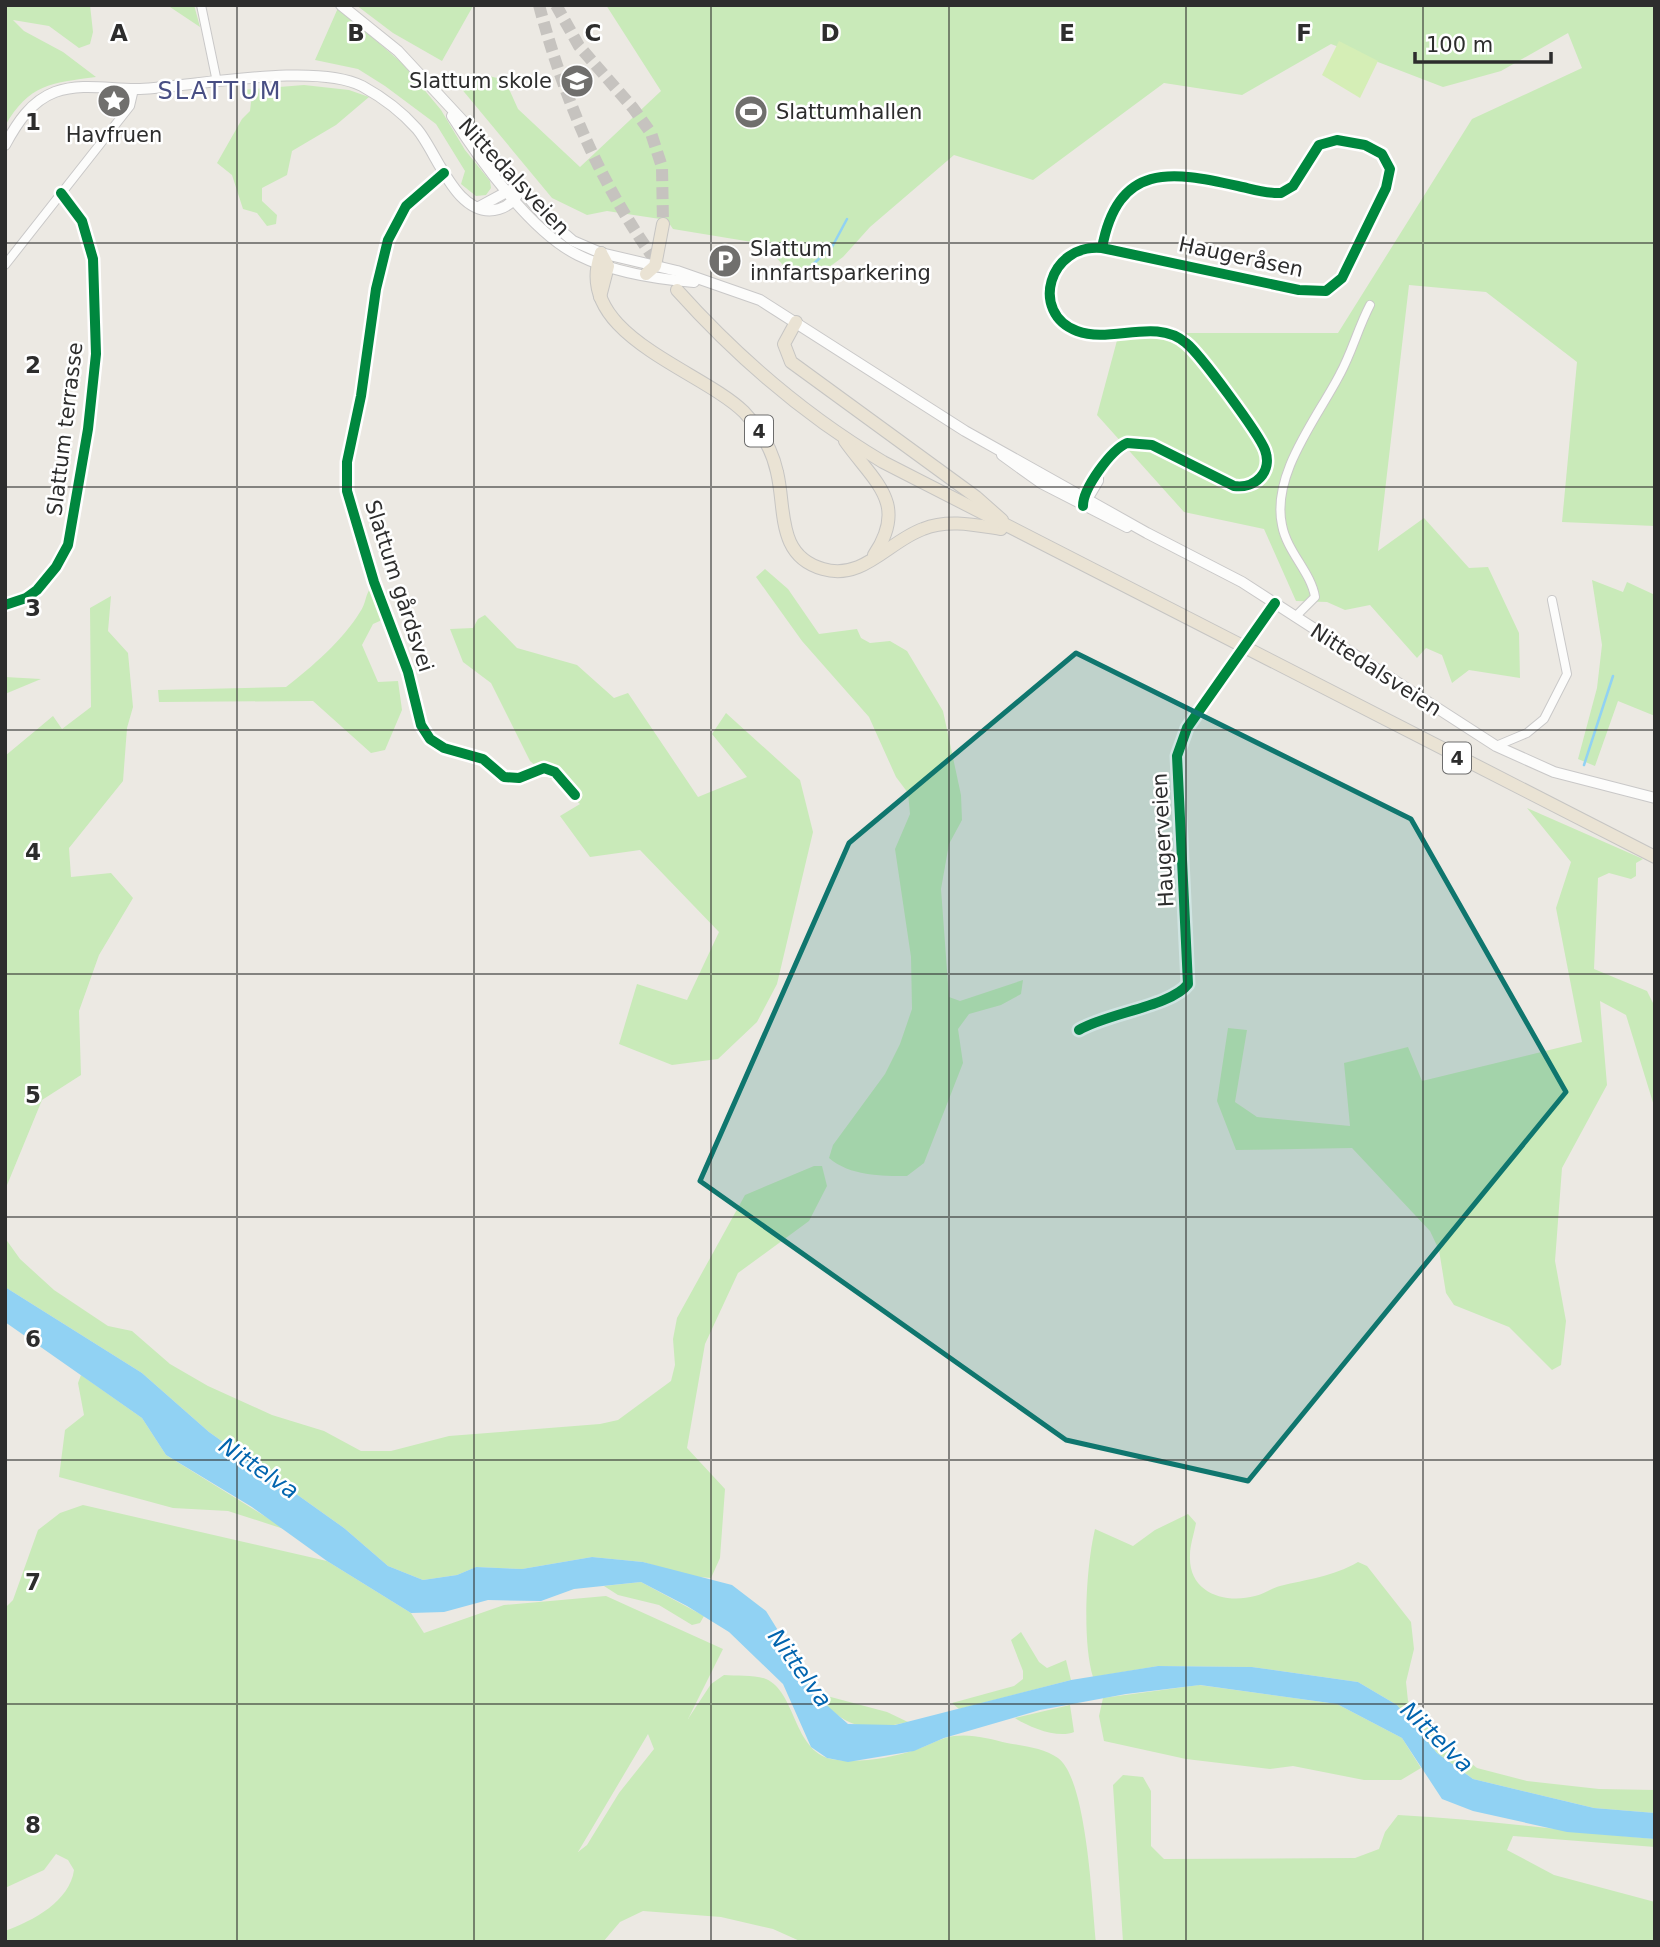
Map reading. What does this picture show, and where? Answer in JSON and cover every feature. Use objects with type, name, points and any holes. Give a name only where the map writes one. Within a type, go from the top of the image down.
[{"type":"highway","points":[[650,270],[663,224]]},
{"type":"highway","name":"4","points":[[602,261],[600,297],[614,318],[637,341],[729,399],[757,427],[777,470],[785,534],[799,556],[815,567],[834,572],[852,570],[908,536],[931,526],[957,523],[1012,530]]},
{"type":"highway","name":"4","points":[[677,290],[760,375],[841,436],[905,475],[1655,857]]},
{"type":"highway","name":"4","points":[[796,322],[784,344],[787,358],[795,366],[976,497],[1012,530]]},
{"type":"highway","name":"4","points":[[841,436],[876,478],[888,504],[886,536],[870,561]]},
{"type":"highway","name":"4","points":[[1261,654],[1299,668],[1655,848]]},
{"type":"main road","name":"Nittedalsveien","points":[[341,5],[393,46],[442,102],[511,195],[551,238],[602,261],[709,283],[751,296],[992,446],[1085,500],[1234,577],[1496,746],[1554,772],[1655,798]]},
{"type":"main road","points":[[5,145],[29,110],[54,92],[85,87],[134,89],[311,76],[356,83],[381,98],[412,123],[460,197],[479,207],[511,195],[520,187]]},
{"type":"main road","name":"Nittedalsveien","points":[[442,102],[463,121],[566,236],[602,261]]},
{"type":"street","points":[[201,5],[217,82]]},
{"type":"street","points":[[5,265],[130,106],[134,89]]},
{"type":"street","name":"Haugeråsen","points":[[1085,500],[1113,452],[1132,442],[1152,445],[1234,486],[1249,486],[1257,482],[1267,468],[1268,460],[1260,441],[1186,343],[1168,333],[1089,334],[1069,327],[1061,319],[1052,301],[1051,282],[1054,271],[1067,255],[1077,250],[1102,248],[1299,290],[1326,291],[1342,278],[1387,188],[1390,169],[1376,149],[1337,140],[1319,145],[1293,186],[1281,192],[1192,175],[1164,174],[1136,186],[1120,201],[1102,248]]},
{"type":"street","name":"Slattum gårdsvei","points":[[444,173],[406,206],[383,255],[347,462],[347,491],[386,618],[408,673],[415,706],[430,739],[444,748],[483,759],[504,777],[519,778],[544,768],[555,772],[575,795]]},
{"type":"street","name":"Slattum terrasse","points":[[5,605],[17,603],[37,590],[56,567],[68,545],[90,418],[96,354],[93,259],[82,221],[61,193]]},
{"type":"street","points":[[1295,617],[1315,597],[1287,545],[1282,526],[1283,489],[1302,441],[1341,372],[1355,334],[1370,306]]},
{"type":"street","points":[[1496,746],[1527,733],[1544,719],[1567,674],[1552,600]]},
{"type":"street","name":"Haugerveien","points":[[1079,1030],[1096,1020],[1172,997],[1188,984],[1177,756],[1187,728],[1275,603]]},
{"type":"highlighted area","points":[[1076,653],[1411,819],[1566,1092],[1248,1481],[1066,1440],[700,1181],[849,843]]},
{"type":"green space","points":[[5,5],[90,5],[93,32],[90,44],[79,48],[49,26],[13,20],[24,31],[63,52],[96,77],[66,81],[43,88],[23,101],[5,126]]},
{"type":"green space","points":[[167,5],[194,5],[200,27]]},
{"type":"green space","points":[[356,5],[473,6],[442,61],[393,33]]},
{"type":"green space","points":[[606,5],[1655,5],[1655,526],[1562,522],[1577,362],[1486,292],[1409,285],[1378,551],[1424,518],[1469,568],[1488,567],[1519,633],[1520,678],[1469,670],[1452,683],[1442,655],[1426,648],[1417,658],[1370,605],[1345,610],[1327,602],[1296,601],[1264,529],[1184,512],[1097,415],[1119,333],[1338,333],[1472,119],[1582,68],[1568,33],[1501,71],[1443,87],[1331,44],[1242,95],[1164,83],[1033,180],[954,155],[870,227],[843,257],[825,270],[791,274],[764,244],[673,229],[667,220],[607,211],[587,215],[552,198],[460,87],[485,75],[505,80],[518,109],[580,167],[661,91]]},
{"type":"green space","points":[[338,8],[402,63],[441,110],[465,150],[490,181],[491,188],[486,195],[476,196],[461,184],[465,171],[436,124],[358,69],[315,60]]},
{"type":"green space","points":[[1339,41],[1378,61],[1360,98],[1322,75]]},
{"type":"green space","points":[[304,85],[349,90],[369,97],[336,125],[292,151],[287,175],[262,188],[262,201],[277,215],[276,224],[267,226],[257,213],[243,209],[232,175],[217,163],[242,119],[250,111],[251,102],[242,90]]},
{"type":"green space","points":[[765,569],[788,589],[819,634],[857,629],[861,638],[870,643],[890,641],[907,651],[943,711],[961,795],[962,820],[949,844],[941,889],[949,997],[960,1001],[1023,980],[1021,994],[1001,1005],[969,1014],[958,1029],[963,1063],[924,1163],[907,1176],[856,1172],[829,1158],[833,1145],[885,1074],[900,1044],[912,1009],[911,957],[895,849],[910,814],[908,793],[896,777],[869,717],[802,641],[756,577]]},
{"type":"green space","points":[[1592,580],[1623,592],[1627,582],[1655,595],[1655,716],[1618,701],[1595,766],[1578,759],[1597,688],[1602,645]]},
{"type":"green space","points":[[371,587],[382,620],[373,624],[362,645],[378,682],[398,681],[402,710],[385,750],[371,753],[313,701],[159,702],[158,690],[286,687],[345,633],[362,609]]},
{"type":"green space","points":[[111,596],[108,631],[128,653],[133,707],[127,728],[123,781],[69,848],[71,877],[111,873],[133,898],[99,955],[79,1011],[81,1075],[42,1100],[5,1190],[5,756],[53,716],[62,729],[91,707],[90,608]]},
{"type":"green space","points":[[485,615],[517,648],[577,665],[614,698],[628,693],[698,797],[747,777],[712,734],[726,713],[800,780],[813,832],[777,984],[757,1022],[718,1059],[672,1065],[619,1044],[637,984],[687,1000],[719,932],[640,850],[590,857],[560,816],[580,804],[530,761],[491,683],[463,662],[450,629],[473,628],[478,619]]},
{"type":"green space","points":[[5,677],[41,679],[5,694]]},
{"type":"green space","points":[[1527,808],[1643,859],[1636,863],[1636,876],[1631,879],[1609,873],[1598,878],[1594,969],[1647,991],[1655,1007],[1655,1109],[1626,1015],[1600,1001],[1607,1085],[1562,1168],[1555,1261],[1566,1321],[1561,1365],[1552,1370],[1509,1327],[1454,1305],[1446,1293],[1439,1250],[1430,1231],[1352,1148],[1236,1150],[1217,1101],[1228,1028],[1247,1030],[1235,1102],[1257,1117],[1350,1126],[1344,1063],[1408,1047],[1422,1081],[1582,1042],[1556,908],[1571,862]]},
{"type":"green space","points":[[814,1166],[822,1166],[827,1186],[809,1221],[738,1273],[705,1344],[687,1448],[725,1489],[720,1558],[711,1578],[689,1576],[643,1562],[592,1557],[522,1569],[476,1567],[457,1575],[423,1580],[388,1566],[344,1528],[209,1432],[142,1373],[5,1287],[5,1238],[20,1259],[54,1290],[108,1326],[132,1331],[170,1364],[208,1386],[272,1415],[324,1431],[361,1451],[391,1451],[449,1436],[600,1424],[618,1420],[671,1381],[675,1365],[673,1339],[677,1318],[745,1195]]},
{"type":"green space","points":[[81,1375],[142,1418],[166,1455],[287,1530],[228,1511],[173,1508],[59,1477],[65,1430],[84,1415],[78,1383]]},
{"type":"green space","points":[[83,1505],[327,1561],[411,1613],[424,1633],[504,1605],[606,1596],[723,1649],[688,1719],[711,1684],[724,1675],[766,1679],[776,1686],[783,1696],[809,1745],[819,1754],[831,1759],[852,1761],[884,1758],[945,1738],[961,1736],[984,1738],[1047,1752],[1058,1758],[1068,1770],[1076,1790],[1090,1873],[1096,1942],[802,1942],[773,1929],[721,1917],[643,1911],[620,1922],[603,1942],[5,1942],[5,1931],[27,1922],[58,1900],[71,1881],[74,1870],[68,1860],[56,1854],[44,1870],[5,1888],[5,1608],[13,1600],[38,1530],[60,1513]],"holes":[[[648,1734],[654,1749],[619,1793],[587,1845],[578,1852]]]},
{"type":"green space","points":[[1188,1514],[1196,1523],[1190,1555],[1195,1579],[1210,1593],[1221,1597],[1255,1596],[1280,1586],[1329,1574],[1358,1562],[1367,1566],[1411,1622],[1414,1649],[1406,1682],[1408,1701],[1442,1740],[1477,1768],[1527,1781],[1599,1789],[1655,1790],[1655,1813],[1594,1808],[1473,1779],[1437,1753],[1397,1705],[1358,1682],[1252,1667],[1158,1666],[1093,1677],[1087,1644],[1086,1604],[1095,1529],[1133,1546],[1155,1530]]},
{"type":"green space","points":[[641,1582],[704,1616],[700,1623],[692,1625],[659,1605],[618,1595],[604,1586]]},
{"type":"green space","points":[[1021,1632],[1039,1662],[1047,1668],[1066,1660],[1071,1680],[959,1709],[952,1703],[1014,1686],[1023,1679],[1023,1671],[1011,1640]]},
{"type":"green space","points":[[1199,1685],[1337,1704],[1402,1738],[1421,1768],[1401,1780],[1364,1780],[1293,1766],[1270,1769],[1186,1759],[1104,1741],[1099,1716],[1103,1698]]},
{"type":"green space","points":[[827,1696],[887,1712],[908,1722],[882,1727],[860,1726],[831,1710],[821,1700]]},
{"type":"green space","points":[[1070,1705],[1074,1732],[1067,1734],[1044,1731],[1015,1718]]},
{"type":"green space","points":[[1123,1775],[1143,1777],[1151,1791],[1151,1846],[1164,1859],[1355,1858],[1379,1849],[1385,1832],[1398,1815],[1655,1839],[1655,1847],[1513,1836],[1507,1850],[1554,1875],[1655,1902],[1655,1942],[1123,1942],[1113,1785]]},
{"type":"water","name":"Nittelva","points":[[5,1287],[142,1373],[209,1432],[344,1528],[388,1566],[423,1580],[457,1575],[476,1567],[522,1569],[592,1557],[643,1562],[732,1585],[766,1611],[821,1700],[848,1724],[895,1725],[1071,1680],[1158,1666],[1252,1667],[1358,1682],[1397,1705],[1437,1753],[1473,1779],[1594,1808],[1655,1813],[1655,1839],[1567,1832],[1473,1811],[1442,1799],[1402,1738],[1337,1704],[1200,1685],[1126,1694],[1040,1710],[944,1738],[914,1751],[848,1762],[827,1758],[811,1747],[783,1684],[729,1632],[641,1582],[574,1589],[541,1601],[488,1600],[444,1612],[411,1613],[327,1561],[252,1507],[166,1455],[142,1418],[5,1322]]},
{"type":"waterway","points":[[798,278],[832,247],[847,219]]},
{"type":"waterway","points":[[1584,765],[1613,676]]},
{"type":"tunnel","points":[[539,5],[560,75],[587,142],[620,206],[660,267]]},
{"type":"tunnel","points":[[556,5],[579,46],[651,133],[662,167],[663,224]]},
{"type":"cycle path","points":[[1083,506],[1084,498],[1099,470],[1113,453],[1127,443],[1152,445],[1234,486],[1255,482],[1264,472],[1267,458],[1260,441],[1241,412],[1186,343],[1161,332],[1090,334],[1077,331],[1062,322],[1053,310],[1050,296],[1058,267],[1069,256],[1084,249],[1102,248],[1299,290],[1326,291],[1342,278],[1386,188],[1390,169],[1382,154],[1365,145],[1337,140],[1319,145],[1293,186],[1281,193],[1191,177],[1151,179],[1134,187],[1121,200],[1110,220],[1102,248]]},
{"type":"cycle path","points":[[444,173],[406,206],[388,240],[376,289],[361,396],[347,462],[347,491],[374,582],[408,672],[421,725],[430,739],[444,748],[483,759],[504,777],[519,778],[544,768],[555,772],[575,795]]},
{"type":"cycle path","points":[[5,605],[26,598],[37,590],[56,567],[68,545],[88,429],[96,354],[93,259],[82,221],[61,193]]},
{"type":"cycle path","points":[[1079,1030],[1154,1004],[1180,992],[1188,984],[1177,756],[1187,728],[1275,603]]},
{"type":"place","name":"Slattum skole","points":[[577,81]]},
{"type":"place","name":"Havfruen","points":[[114,101]]},
{"type":"place","name":"Slattumhallen","points":[[751,112]]},
{"type":"place","name":"Slattum innfartsparkering","points":[[725,261]]},
{"type":"district","name":"SLATTUM","points":[[220,91]]}]
